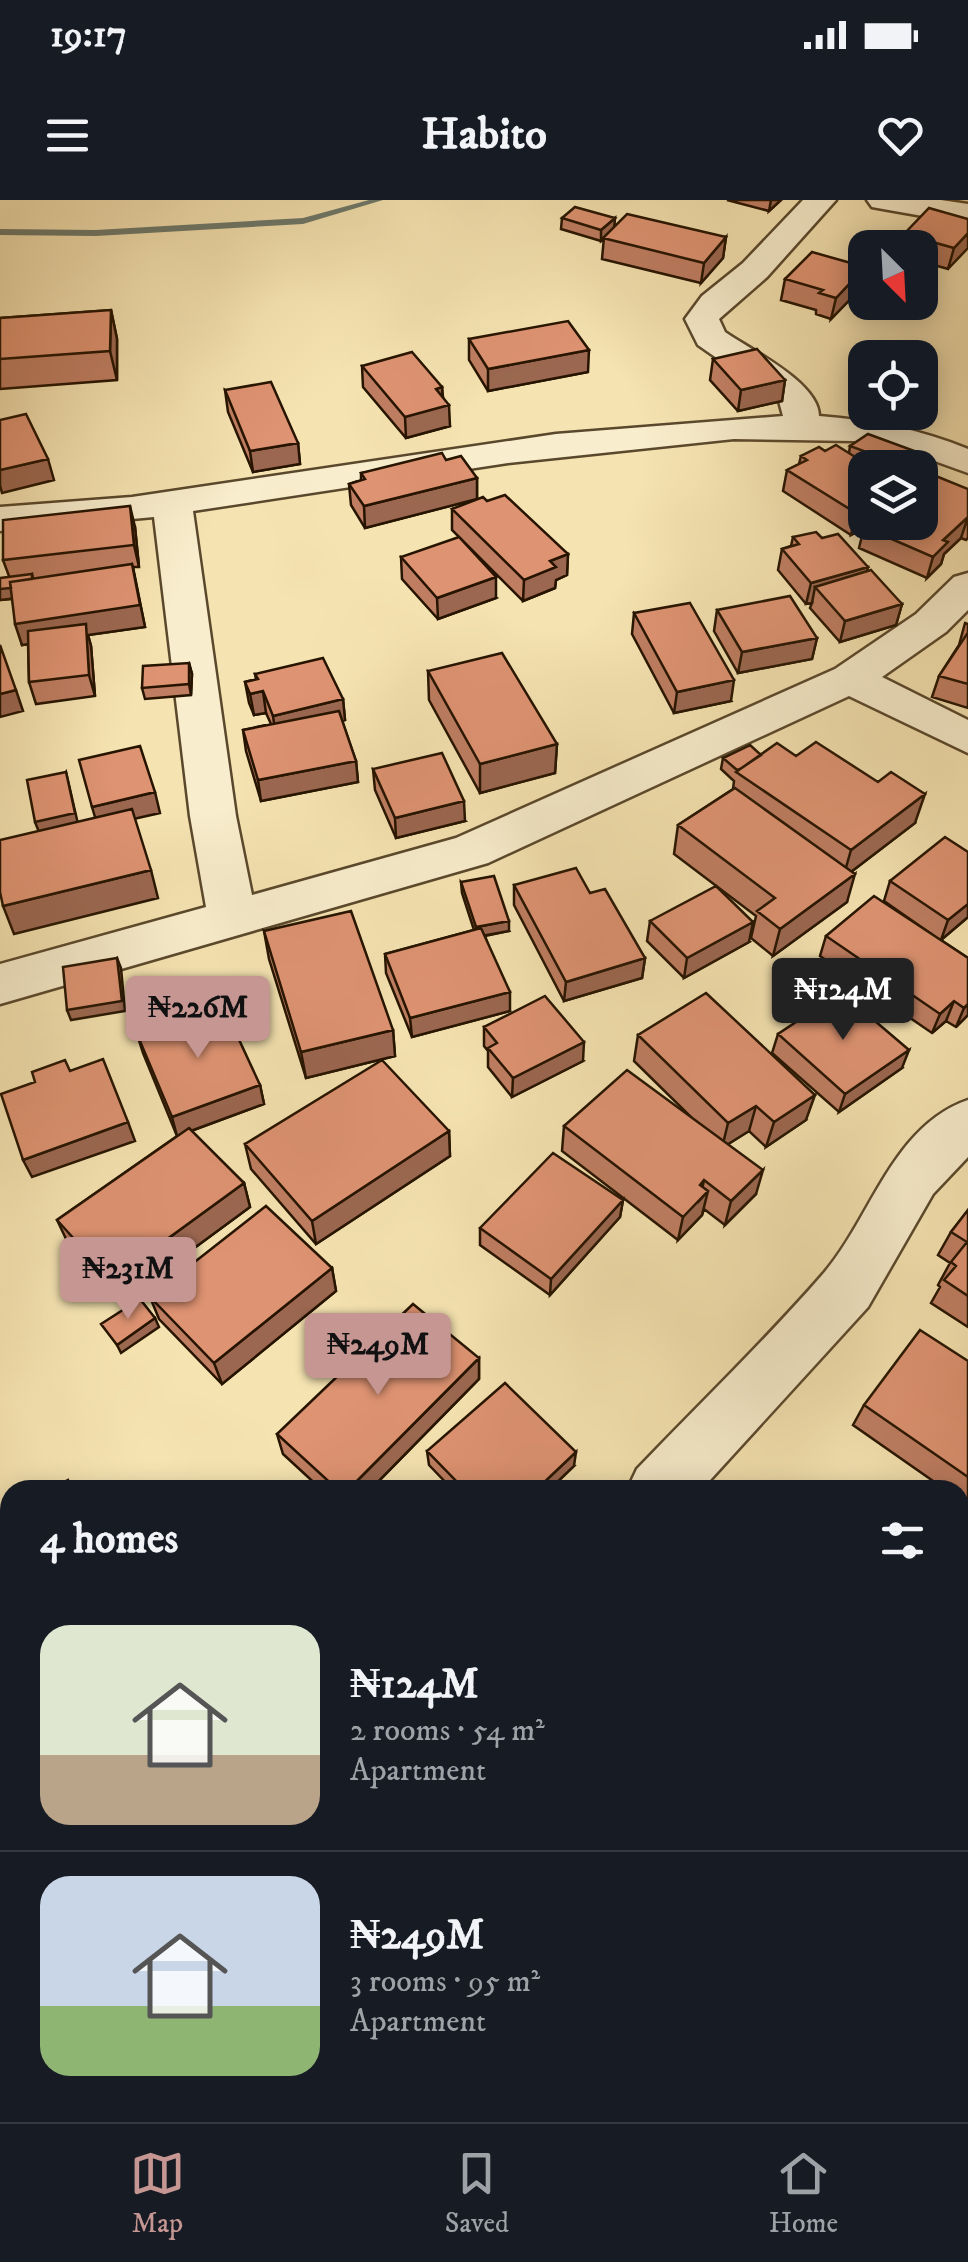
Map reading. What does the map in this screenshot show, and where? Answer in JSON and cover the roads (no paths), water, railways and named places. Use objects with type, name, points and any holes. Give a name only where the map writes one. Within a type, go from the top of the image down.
[{"type":"street","points":[[801,428],[800,408],[793,394],[710,338],[702,319],[755,270],[820,200]]},
{"type":"street","points":[[883,200],[968,214]]},
{"type":"street","points":[[0,519],[172,503],[539,445],[741,427],[836,428],[888,435],[945,451],[968,462]]},
{"type":"street","points":[[172,503],[213,816],[233,920]]},
{"type":"street","points":[[0,984],[471,851],[850,679],[931,623],[968,586]]},
{"type":"street","points":[[850,679],[968,738]]},
{"type":"street","points":[[667,1480],[847,1289],[912,1178],[968,1122]]},
{"type":"waterway","points":[[0,232],[96,233],[303,221],[379,200]]}]
